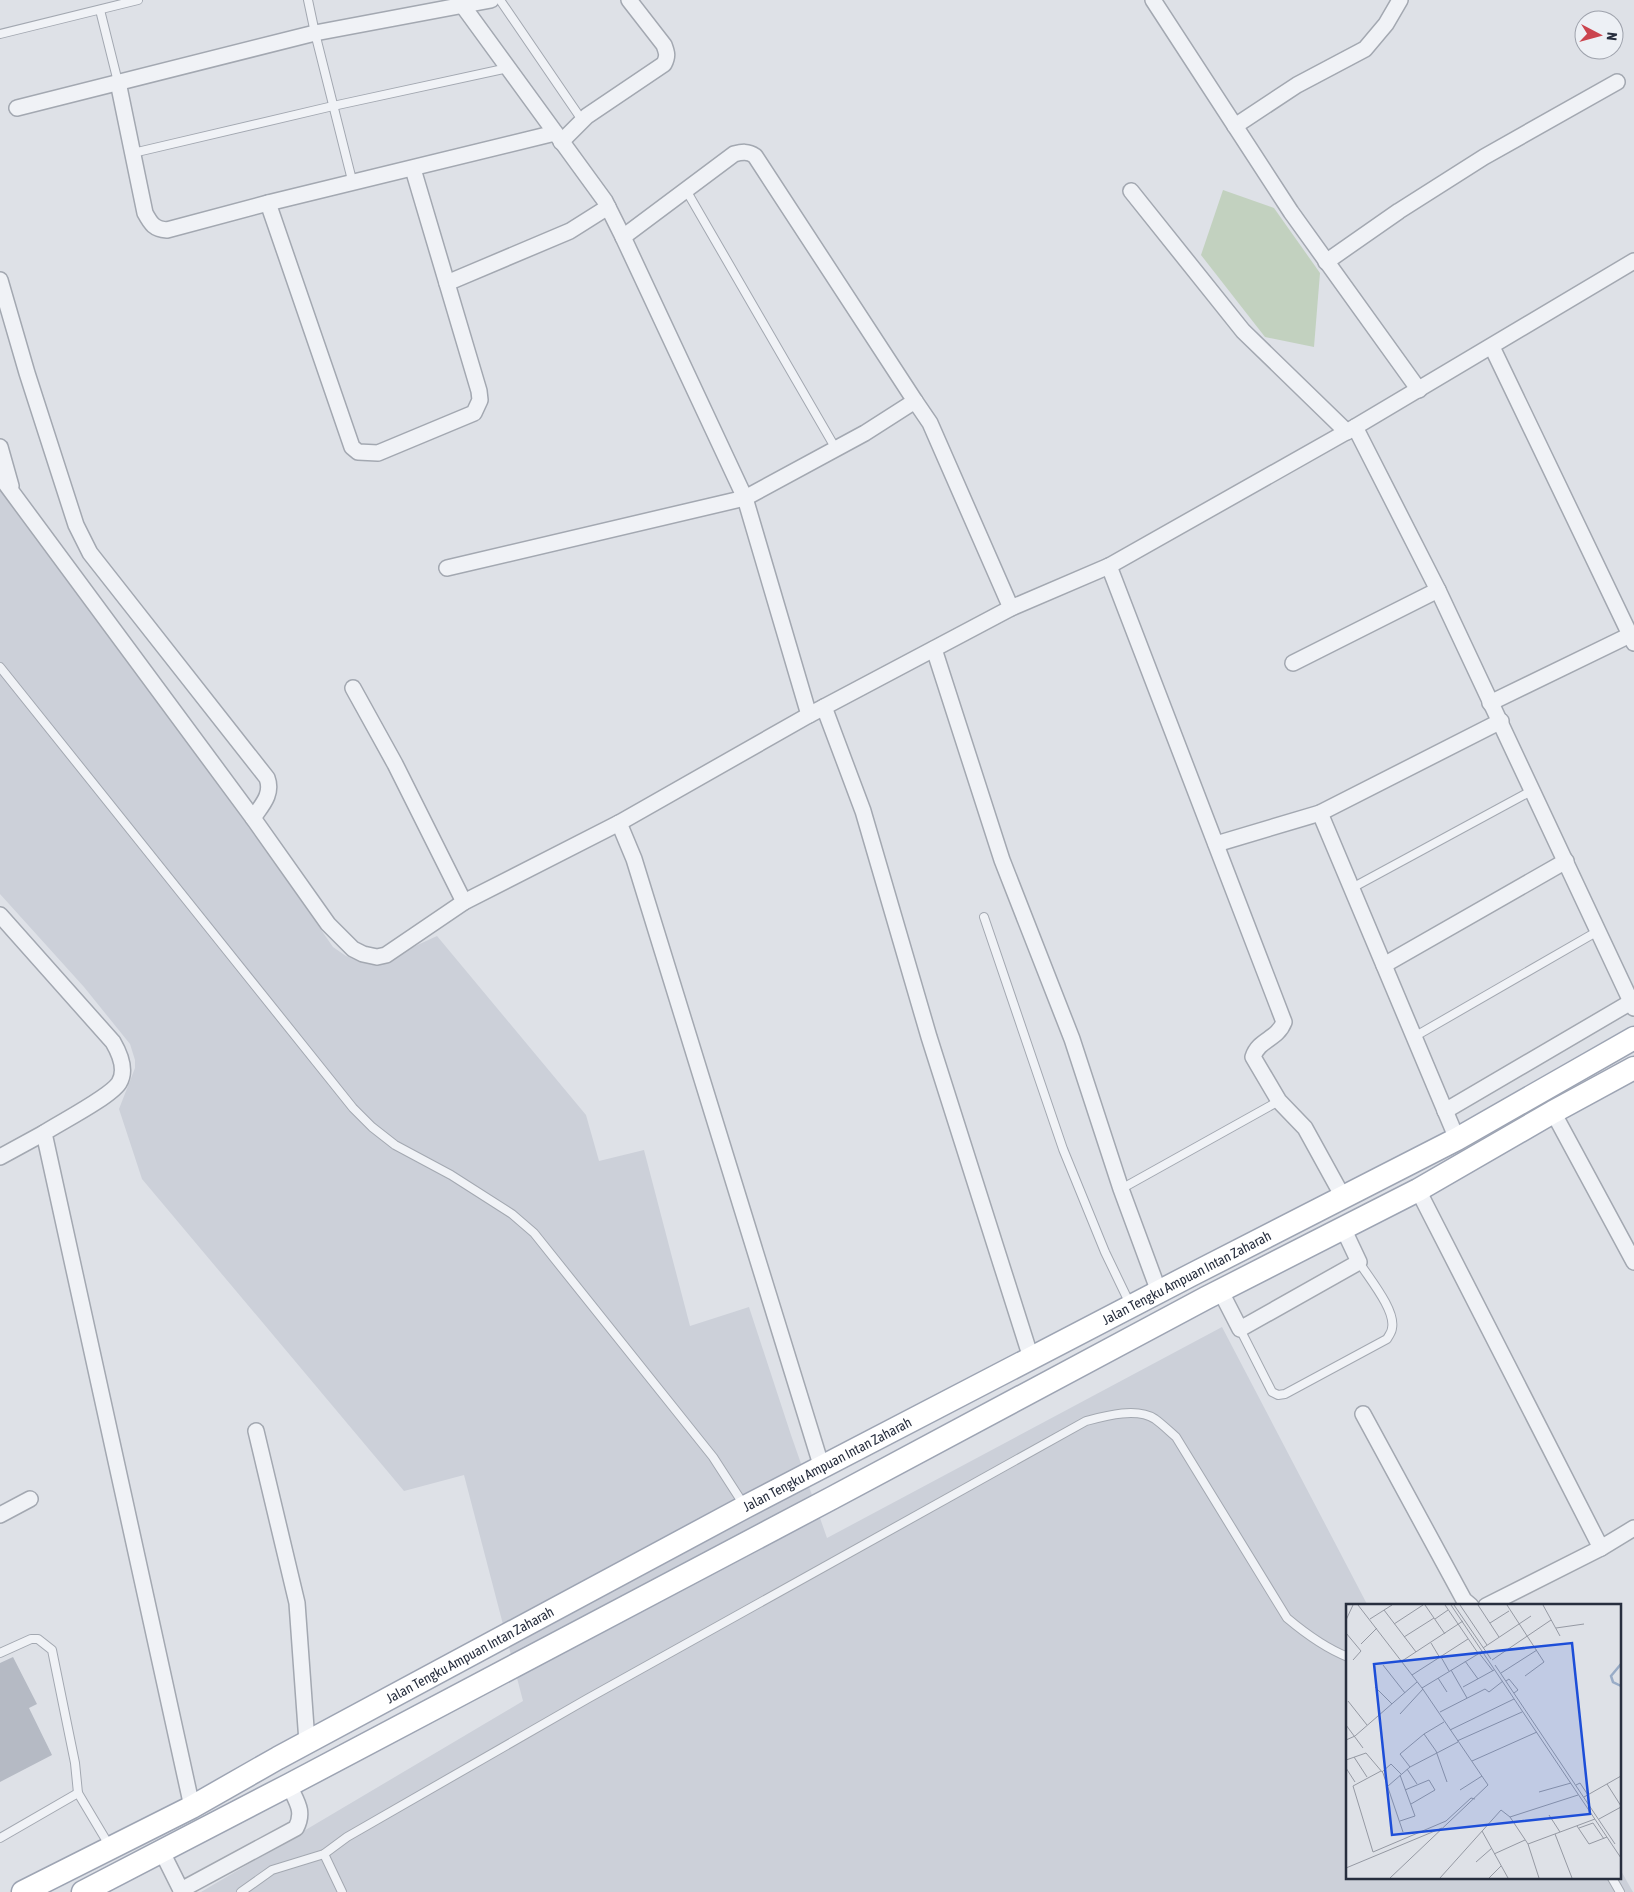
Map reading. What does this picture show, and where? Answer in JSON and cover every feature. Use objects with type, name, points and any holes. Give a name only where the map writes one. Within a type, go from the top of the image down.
[{"type":"main road","name":"Jalan Tengku Ampuan Intan Zaharah","points":[[23,1892],[192,1807],[307,1742],[745,1507],[1457,1139],[1634,1038]]},
{"type":"main road","name":"Jalan Tengku Ampuan Intan Zaharah","points":[[83,1892],[832,1498],[1220,1290],[1418,1190],[1544,1117],[1634,1068]]},
{"type":"main road","points":[[822,1468],[832,1498]]},
{"type":"main road","points":[[278,1758],[289,1785]]},
{"type":"street","points":[[17,108],[314,34],[491,0]]},
{"type":"street","points":[[118,82],[145,213],[151,225],[158,229],[166,230],[268,203],[558,137],[664,64],[667,58],[664,45],[629,0]]},
{"type":"street","points":[[1153,0],[1291,212],[1419,390]]},
{"type":"street","points":[[1235,126],[1297,85],[1365,49],[1386,24],[1400,0]]},
{"type":"street","points":[[463,6],[608,207],[623,237],[745,498],[809,715]]},
{"type":"street","points":[[1326,262],[1400,211],[1484,157],[1617,82]]},
{"type":"street","points":[[623,237],[734,154],[746,152],[755,156],[930,423],[1011,608]]},
{"type":"street","points":[[268,203],[352,447],[358,452],[378,453],[474,413],[478,407],[479,392],[412,169]]},
{"type":"street","points":[[1131,191],[1243,331],[1351,429],[1438,590],[1598,931],[1632,998],[1445,1111]]},
{"type":"street","points":[[447,283],[570,231],[608,207]]},
{"type":"street","points":[[0,476],[253,818],[328,924],[353,950],[377,957],[386,955],[464,902],[619,823],[809,715],[1011,608],[1109,566],[1633,266]]},
{"type":"street","points":[[0,280],[27,372],[76,524],[90,553],[267,778],[270,784],[269,794],[253,818]]},
{"type":"street","points":[[1490,703],[1631,633],[1492,347]]},
{"type":"street","points":[[446,568],[745,498],[866,433],[915,401]]},
{"type":"street","points":[[0,447],[14,495]]},
{"type":"street","points":[[1109,566],[1284,1022],[1280,1032],[1256,1048],[1253,1057],[1278,1101],[1304,1128],[1343,1197]]},
{"type":"street","points":[[1293,663],[1438,590]]},
{"type":"street","points":[[934,649],[1002,860],[1072,1039],[1121,1189],[1159,1292]]},
{"type":"street","points":[[353,688],[395,764],[464,902]]},
{"type":"street","points":[[824,707],[863,811],[929,1037],[1031,1358]]},
{"type":"street","points":[[1216,844],[1320,813],[1500,721]]},
{"type":"street","points":[[1320,813],[1457,1139]]},
{"type":"street","points":[[619,823],[637,869],[822,1468]]},
{"type":"street","points":[[1384,964],[1566,861]]},
{"type":"street","points":[[0,915],[113,1042],[122,1062],[119,1082],[110,1092],[44,1133],[0,1156]]},
{"type":"street","points":[[1634,1060],[1544,1108],[1544,1117],[1634,1262]]},
{"type":"street","points":[[44,1133],[192,1807]]},
{"type":"street","points":[[1418,1190],[1601,1548]]},
{"type":"street","points":[[1220,1290],[1240,1329],[1358,1262],[1343,1228]]},
{"type":"street","points":[[1363,1414],[1464,1600],[1468,1604]]},
{"type":"street","points":[[256,1431],[297,1602],[307,1742]]},
{"type":"street","points":[[0,1515],[30,1499]]},
{"type":"street","points":[[1490,1604],[1601,1548],[1634,1528]]},
{"type":"street","points":[[162,1852],[182,1891],[296,1828],[301,1819],[301,1812],[289,1785]]},
{"type":"lane","points":[[0,34],[138,0]]},
{"type":"lane","points":[[308,0],[314,34],[353,184]]},
{"type":"lane","points":[[491,0],[582,120]]},
{"type":"lane","points":[[100,10],[118,82]]},
{"type":"lane","points":[[133,152],[508,68]]},
{"type":"lane","points":[[686,190],[836,449]]},
{"type":"lane","points":[[0,667],[352,1108],[395,1145],[451,1175],[512,1214],[534,1233],[713,1457],[745,1507]]},
{"type":"lane","points":[[1352,888],[1533,790]]},
{"type":"lane","points":[[984,917],[1063,1149],[1105,1252],[1131,1306]]},
{"type":"lane","points":[[1414,1037],[1598,931]]},
{"type":"lane","points":[[1121,1189],[1278,1101]]},
{"type":"lane","points":[[1240,1329],[1272,1392],[1278,1395],[1285,1394],[1387,1338],[1392,1331],[1392,1318],[1383,1299],[1358,1262]]},
{"type":"lane","points":[[241,1892],[272,1870],[324,1854],[346,1837],[595,1694],[1086,1421],[1111,1415],[1131,1413],[1154,1418],[1176,1437],[1287,1618],[1306,1634],[1329,1649],[1346,1656]]},
{"type":"lane","points":[[0,1653],[31,1639],[38,1639],[52,1650],[75,1762],[78,1793],[111,1849]]},
{"type":"lane","points":[[0,1838],[78,1793]]},
{"type":"lane","points":[[324,1854],[342,1892]]},
{"type":"lane","points":[[1613,1880],[1620,1892]]},
{"type":"shaded area","points":[[0,488],[254,833],[333,947],[346,956],[358,961],[372,962],[385,960],[437,936],[586,1115],[599,1161],[644,1150],[690,1326],[749,1307],[827,1538],[1222,1327],[1367,1604],[1346,1604],[1346,1880],[1622,1880],[1622,1873],[1633,1892],[201,1892],[523,1701],[464,1475],[404,1491],[142,1179],[119,1109],[135,1068],[135,1060],[130,1044],[84,987],[0,894]]},
{"type":"green space","points":[[1223,190],[1274,208],[1320,273],[1314,347],[1265,337],[1201,255]]},
{"type":"building","points":[[13,1657],[37,1704],[29,1708],[52,1755],[0,1782],[0,1663]]}]
